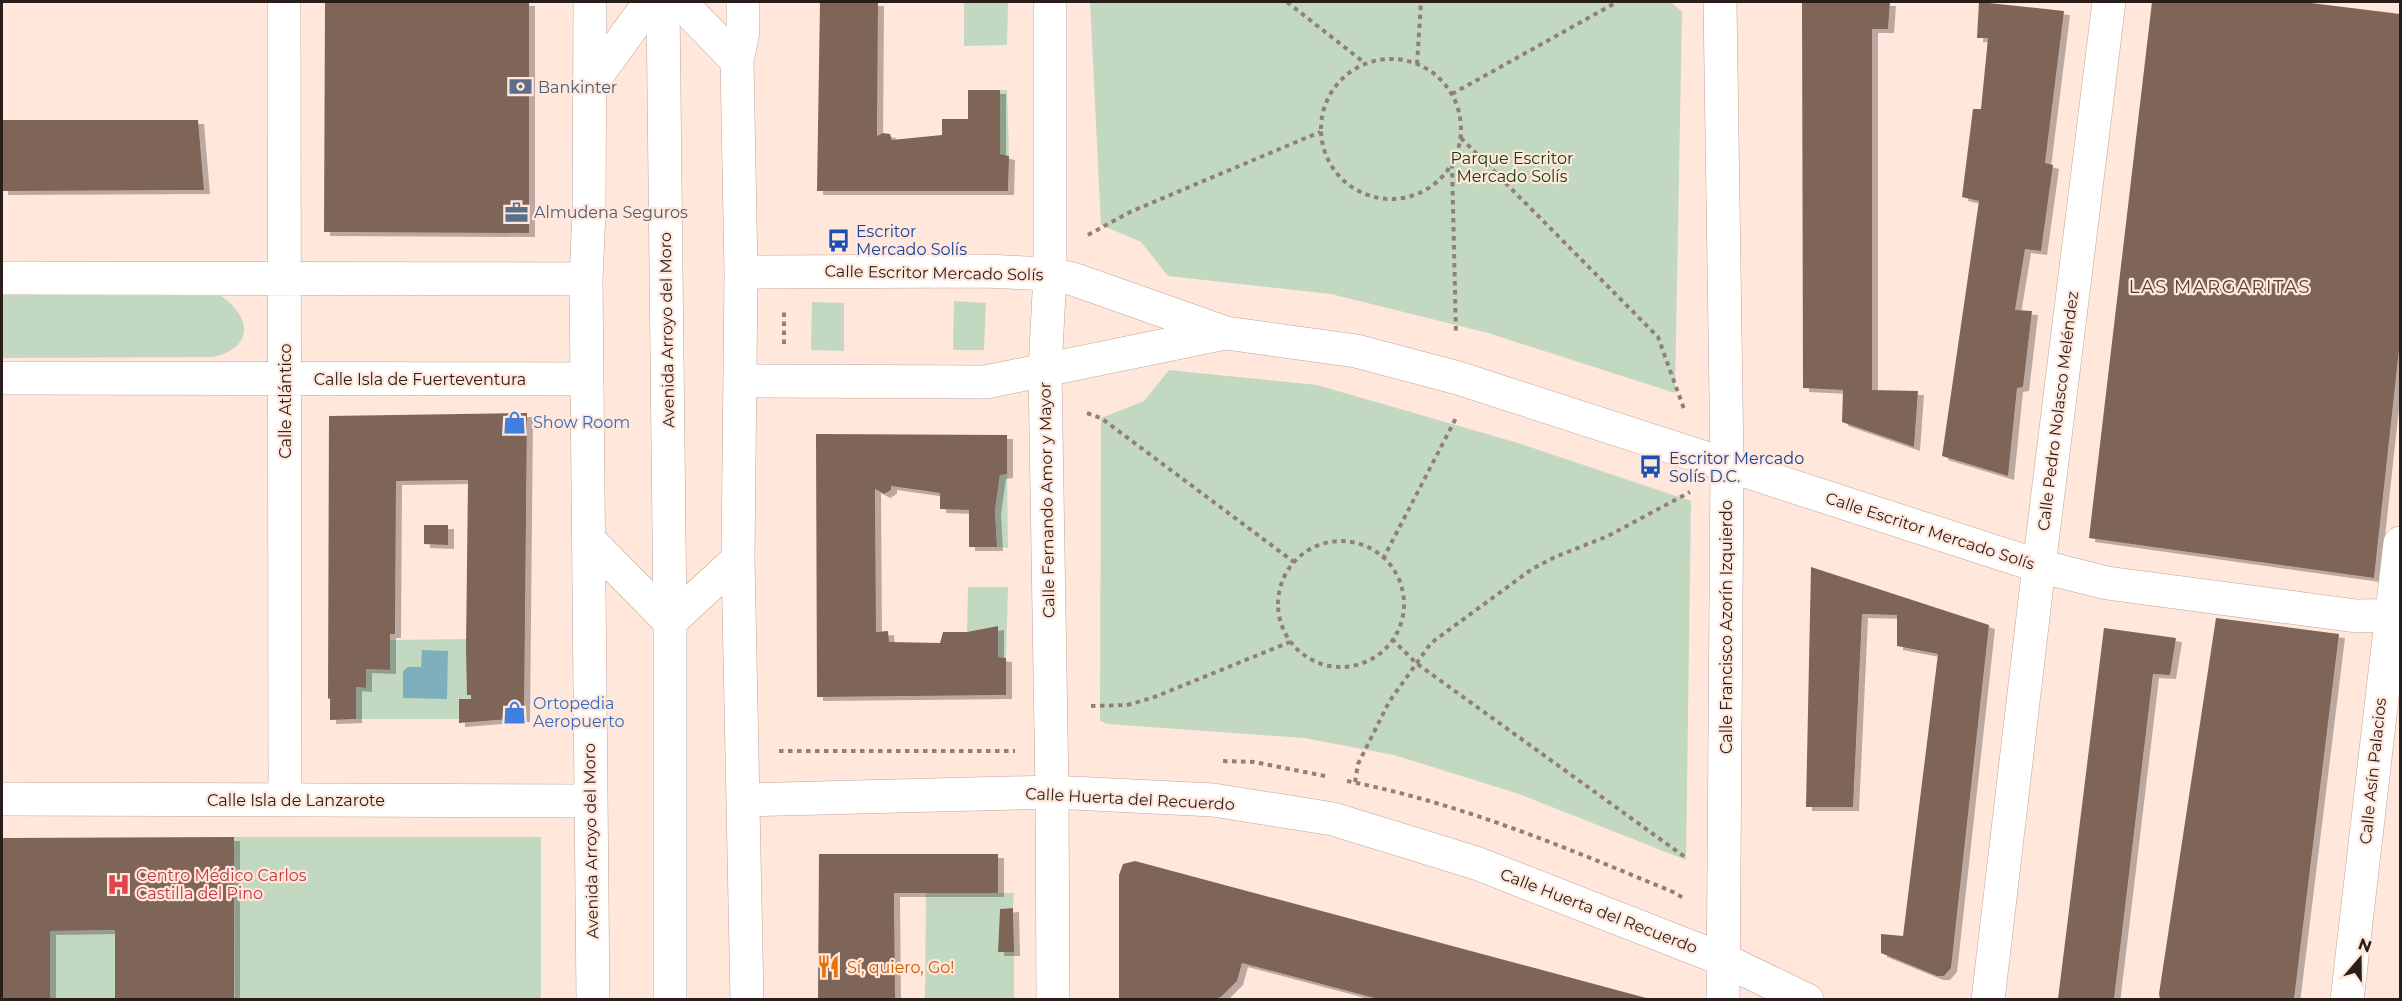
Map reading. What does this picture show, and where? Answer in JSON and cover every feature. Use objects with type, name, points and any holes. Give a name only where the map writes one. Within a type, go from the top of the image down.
[{"type":"street","name":"Calle Atlántico","points":[[284,2],[285,800]]},
{"type":"street","name":"Avenida Arroyo del Moro","points":[[590,2],[589,212],[586,279],[593,999]]},
{"type":"street","points":[[590,85],[650,2]]},
{"type":"street","name":"Avenida Arroyo del Moro","points":[[663,2],[670,622],[670,999]]},
{"type":"street","points":[[680,2],[737,61]]},
{"type":"street","points":[[743,2],[743,31],[737,61],[741,272],[738,559],[747,999]]},
{"type":"street","name":"Calle Fernando Amor y Mayor","points":[[1050,2],[1050,274],[1045,370],[1053,999]]},
{"type":"street","name":"Calle Francisco Azorín Izquierdo","points":[[1720,2],[1726,464],[1723,999]]},
{"type":"street","name":"Calle Pedro Nolasco Meléndez","points":[[1988,999],[2109,2]]},
{"type":"street","name":"Calle Escritor Mercado Solís","points":[[741,272],[984,271],[1050,274],[1073,279],[1221,331],[1356,351],[1447,375],[2039,566],[2107,583],[2356,616],[2396,615]]},
{"type":"street","points":[[2,278],[586,279]]},
{"type":"street","name":"Calle Escritor Mercado Solís","points":[[740,381],[986,382],[1221,331]]},
{"type":"street","name":"Calle Isla de Fuerteventura","points":[[2,378],[587,379]]},
{"type":"street","points":[[588,539],[670,622],[738,559]]},
{"type":"street","name":"Calle Asín Palacios","points":[[2347,999],[2396,615],[2400,543]]},
{"type":"street","name":"Calle Huerta del Recuerdo","points":[[743,800],[1052,792],[1213,800],[1333,819],[1476,863],[1722,959],[1807,999]]},
{"type":"street","name":"Calle Isla de Lanzarote","points":[[2,799],[591,801]]},
{"type":"path","points":[[1287,2],[1366,64]]},
{"type":"path","points":[[1417,64],[1421,2]]},
{"type":"path","points":[[1452,94],[1617,2]]},
{"type":"path","points":[[1395,58],[1417,64],[1437,76],[1452,94],[1460,115],[1461,138],[1452,164],[1441,179],[1422,192],[1400,199],[1377,198],[1356,190],[1337,175],[1325,155],[1320,132],[1323,108],[1334,87],[1350,71],[1371,61],[1395,58]]},
{"type":"path","points":[[1086,236],[1130,212],[1320,132]]},
{"type":"path","points":[[1461,138],[1658,336],[1684,409]]},
{"type":"path","points":[[1452,164],[1456,334]]},
{"type":"path","points":[[1087,413],[1101,418],[1294,562]]},
{"type":"path","points":[[1383,559],[1458,415]]},
{"type":"path","points":[[1355,782],[1363,751],[1389,702],[1431,643],[1532,569],[1555,557],[1608,536],[1690,492]]},
{"type":"path","points":[[1338,541],[1357,543],[1374,550],[1388,562],[1398,578],[1403,596],[1403,614],[1386,648],[1372,659],[1354,665],[1335,667],[1318,663],[1302,654],[1290,642],[1281,624],[1277,604],[1280,584],[1294,562],[1320,544],[1338,541]]},
{"type":"path","points":[[1392,639],[1416,663],[1687,858]]},
{"type":"path","points":[[1090,706],[1127,705],[1152,698],[1290,642]]},
{"type":"green space","points":[[964,2],[1008,2],[1007,45],[964,46]]},
{"type":"green space","name":"Parque Escritor Mercado Solís","points":[[1090,2],[1671,2],[1682,12],[1675,393],[1488,333],[1331,294],[1168,276],[1141,242],[1101,225]]},
{"type":"green space","points":[[1000,90],[1007,90],[1009,156],[1000,154]]},
{"type":"green space","points":[[2,295],[221,296],[239,313],[244,331],[236,347],[213,357],[2,358]]},
{"type":"green space","points":[[954,301],[986,303],[984,350],[953,350]]},
{"type":"green space","points":[[812,302],[844,303],[844,351],[811,350]]},
{"type":"green space","points":[[1169,370],[1317,385],[1518,443],[1691,501],[1686,860],[1519,794],[1394,755],[1304,738],[1108,724],[1100,721],[1101,418],[1144,401]]},
{"type":"green space","points":[[1007,474],[1008,548],[997,547],[995,510],[1000,475]]},
{"type":"green space","points":[[968,587],[1008,587],[1006,658],[998,657],[998,626],[967,632]]},
{"type":"green space","points":[[467,639],[471,699],[459,699],[459,719],[356,719],[356,687],[366,688],[366,669],[390,670],[390,640]]},
{"type":"green space","points":[[234,837],[541,837],[541,999],[235,999]]},
{"type":"green space","points":[[926,893],[1014,893],[1013,908],[1000,909],[998,951],[1014,952],[1014,999],[925,1000]]},
{"type":"green space","points":[[115,930],[115,999],[50,999],[50,931]]},
{"type":"water","points":[[422,650],[448,651],[447,699],[403,698],[403,671],[408,667],[421,667]]},
{"type":"building","points":[[325,2],[529,2],[529,233],[324,232]]},
{"type":"building","points":[[820,2],[878,2],[877,136],[883,133],[890,134],[892,140],[942,135],[942,119],[968,119],[968,90],[1000,90],[1000,154],[1009,156],[1008,191],[817,191]]},
{"type":"building","points":[[1802,2],[1890,2],[1888,29],[1872,29],[1872,390],[1918,391],[1914,447],[1842,422],[1843,390],[1803,388]]},
{"type":"building","points":[[1979,2],[2064,11],[2045,163],[2053,165],[2041,251],[2025,249],[2015,310],[2032,311],[2023,387],[2017,388],[2008,476],[1942,456],[1979,201],[1962,197],[1973,109],[1981,109],[1988,38],[1977,38]]},
{"type":"building","points":[[2152,2],[2303,2],[2400,14],[2400,341],[2374,578],[2089,538]]},
{"type":"building","points":[[2,120],[198,120],[204,190],[2,191]]},
{"type":"building","points":[[527,413],[524,718],[459,723],[459,699],[471,699],[471,695],[467,695],[466,649],[468,480],[396,481],[395,634],[390,634],[390,670],[366,669],[366,688],[356,687],[356,719],[330,720],[330,698],[328,699],[329,416]]},
{"type":"building","points":[[816,434],[1007,435],[1007,474],[1000,475],[995,510],[997,547],[969,547],[969,510],[940,509],[940,493],[891,486],[891,490],[884,494],[875,489],[876,632],[888,631],[889,642],[940,643],[943,632],[967,632],[998,626],[998,657],[1006,658],[1006,695],[817,697]]},
{"type":"building","points":[[424,525],[448,525],[448,545],[424,544]]},
{"type":"building","points":[[1811,567],[1989,625],[1951,968],[1944,976],[1937,976],[1881,953],[1881,934],[1903,936],[1938,654],[1897,646],[1897,615],[1862,614],[1853,807],[1806,807]]},
{"type":"building","points":[[2216,618],[2339,634],[2294,999],[2160,999]]},
{"type":"building","points":[[2104,628],[2176,638],[2170,675],[2153,674],[2114,999],[2058,999]]},
{"type":"building","name":"Centro Médico Carlos Castilla del Pino","points":[[234,837],[234,999],[115,999],[115,930],[50,931],[50,999],[2,999],[2,838]]},
{"type":"building","points":[[819,854],[998,854],[998,893],[894,893],[895,999],[818,999]]},
{"type":"building","points":[[1135,861],[1650,999],[1378,999],[1242,963],[1237,981],[1221,997],[1215,999],[1119,999],[1119,875],[1123,864]]},
{"type":"building","points":[[1013,908],[1014,952],[998,952],[1000,909]]},
{"type":"place","name":"Bankinter","points":[[520,87]]},
{"type":"place","name":"Almudena Seguros","points":[[516,212]]},
{"type":"place","name":"Escritor Mercado Solís","points":[[838,240]]},
{"type":"place","name":"Show Room","points":[[515,422]]},
{"type":"place","name":"Escritor Mercado Solís D.C.","points":[[1651,467]]},
{"type":"place","name":"Ortopedia Aeropuerto","points":[[515,712]]},
{"type":"place","name":"Centro Médico Carlos Castilla del Pino","points":[[118,884]]},
{"type":"place","name":"Sí, quiero, Go!","points":[[829,967]]},
{"type":"district","name":"LAS MARGARITAS","points":[[2220,287]]}]
